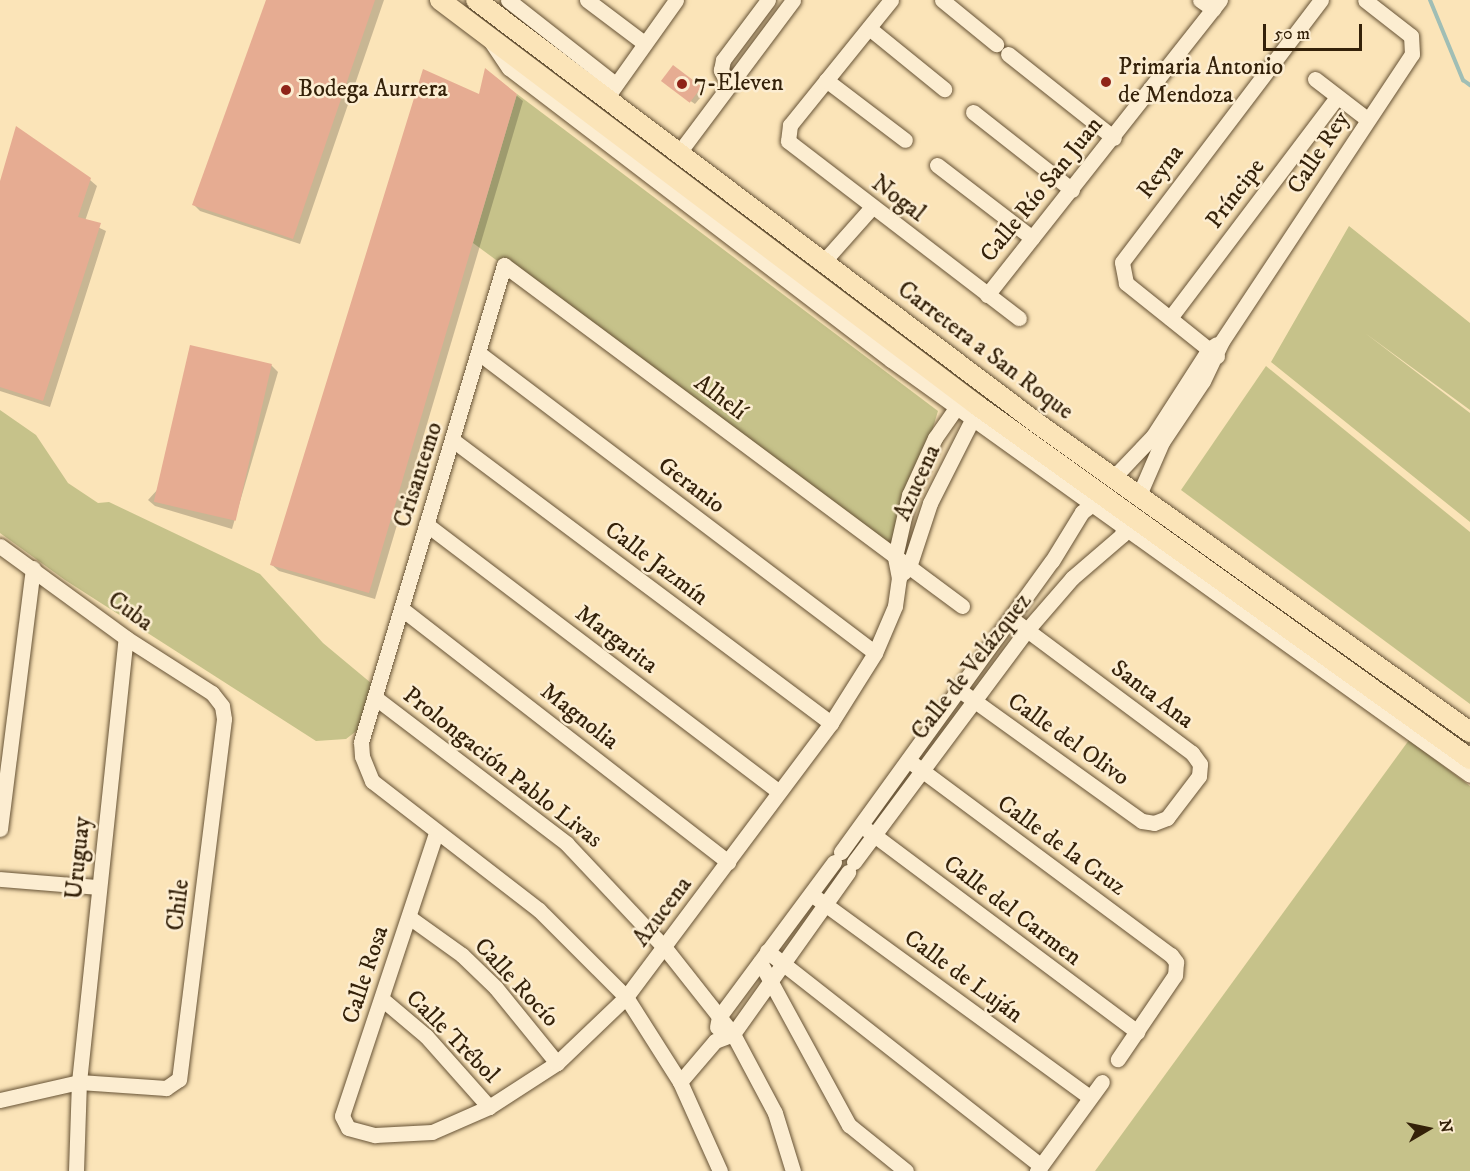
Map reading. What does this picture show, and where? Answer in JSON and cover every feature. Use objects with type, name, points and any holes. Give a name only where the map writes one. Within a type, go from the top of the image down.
[{"type":"main road","points":[[440,0],[489,37],[503,39],[573,74]]},
{"type":"main road","name":"Carretera a San Roque","points":[[476,0],[573,74],[610,92],[678,154],[824,261],[1038,424],[1470,732]]},
{"type":"main road","name":"Carretera a San Roque","points":[[489,37],[863,318],[971,405],[1470,759]]},
{"type":"main road","points":[[762,243],[824,261],[863,318]]},
{"type":"main road","points":[[938,349],[971,405],[1002,404],[1038,424]]},
{"type":"main road","points":[[1077,452],[1113,506],[1178,524]]},
{"type":"street","points":[[508,0],[610,92],[676,0]]},
{"type":"street","points":[[587,0],[644,43]]},
{"type":"street","points":[[728,84],[721,70],[723,60],[768,0]]},
{"type":"street","points":[[678,154],[728,84],[793,0]]},
{"type":"street","points":[[891,0],[826,80],[906,140]]},
{"type":"street","points":[[942,0],[1114,138]]},
{"type":"street","name":"Reyna","points":[[1216,348],[1170,318],[1126,283],[1121,268],[1124,258],[1321,0]]},
{"type":"street","name":"Calle Rey","points":[[1139,495],[1157,439],[1412,54],[1414,45],[1411,36],[1365,0]]},
{"type":"street","name":"Calle Río San Juan","points":[[987,295],[1114,138],[1211,3]]},
{"type":"street","points":[[869,28],[944,88]]},
{"type":"street","points":[[489,37],[508,68],[971,405],[926,454],[909,495],[895,557]]},
{"type":"street","points":[[1315,79],[1367,119]]},
{"type":"street","name":"Nogal","points":[[826,80],[786,135],[792,145],[871,208],[1018,318]]},
{"type":"street","name":"Príncipe","points":[[1170,318],[1337,97]]},
{"type":"street","points":[[973,112],[1072,190]]},
{"type":"street","points":[[937,165],[1032,238]]},
{"type":"street","points":[[824,261],[871,208]]},
{"type":"street","name":"Crisantemo","points":[[436,833],[372,781],[365,769],[361,742],[377,699],[426,524],[454,441],[504,265]]},
{"type":"street","name":"Alhelí","points":[[504,265],[895,557]]},
{"type":"street","name":"Geranio","points":[[480,354],[875,653]]},
{"type":"street","name":"Azucena","points":[[348,1128],[375,1136],[404,1136],[432,1132],[489,1107],[557,1063],[626,997],[665,948],[831,723],[875,653],[895,606],[904,572],[930,503],[971,405]]},
{"type":"street","name":"Calle Rey","points":[[1114,477],[1157,439]]},
{"type":"street","name":"Calle Jazmín","points":[[454,441],[831,723]]},
{"type":"street","points":[[1113,506],[1470,775]]},
{"type":"street","name":"Calle de Velázquez","points":[[719,1017],[812,894],[1052,561],[1113,506]]},
{"type":"street","name":"Calle de Velázquez","points":[[733,1034],[972,700],[1027,630],[1072,578],[1115,542],[1113,506]]},
{"type":"street","name":"Margarita","points":[[426,524],[779,792]]},
{"type":"street","name":"Cuba","points":[[0,546],[126,638],[212,693],[222,706],[224,719]]},
{"type":"street","name":"Azucena","points":[[895,557],[904,572]]},
{"type":"street","points":[[1052,561],[1072,578]]},
{"type":"street","points":[[0,829],[33,568]]},
{"type":"street","points":[[904,572],[962,606]]},
{"type":"street","name":"Magnolia","points":[[402,609],[728,862]]},
{"type":"street","name":"Santa Ana","points":[[1011,618],[1198,759],[1199,776],[1167,818],[1154,823]]},
{"type":"street","name":"Uruguay","points":[[76,1171],[79,1082],[126,638]]},
{"type":"street","name":"Calle del Olivo","points":[[958,689],[1142,820],[1154,823]]},
{"type":"street","name":"Prolongación Pablo Livas","points":[[377,699],[567,844],[665,948],[733,1034],[785,1138],[793,1171]]},
{"type":"street","name":"Chile","points":[[79,1082],[166,1088],[179,1079],[182,1070],[224,719]]},
{"type":"street","name":"Calle de la Cruz","points":[[908,760],[1171,955],[1176,962],[1175,975],[1137,1032]]},
{"type":"street","name":"Calle del Carmen","points":[[861,826],[1137,1032]]},
{"type":"street","points":[[436,833],[540,910],[626,997],[680,1082],[715,1155],[720,1171]]},
{"type":"street","name":"Calle Rosa","points":[[348,1128],[342,1116],[436,833]]},
{"type":"street","points":[[0,879],[98,887]]},
{"type":"street","name":"Calle de Luján","points":[[812,894],[1089,1097]]},
{"type":"street","name":"Calle Rocío","points":[[409,917],[462,955],[496,988],[557,1063]]},
{"type":"street","points":[[763,956],[783,965],[1039,1168],[1089,1097],[1102,1083]]},
{"type":"street","points":[[763,956],[772,981],[849,1125],[906,1171]]},
{"type":"street","name":"Calle Trébol","points":[[382,999],[426,1036],[489,1107]]},
{"type":"street","points":[[715,1041],[719,1017]]},
{"type":"street","points":[[1118,1059],[1137,1032]]},
{"type":"street","points":[[680,1082],[715,1041],[733,1034]]},
{"type":"street","points":[[0,1100],[79,1082]]},
{"type":"shaded area","points":[[517,94],[938,411],[895,553],[473,243]]},
{"type":"shaded area","points":[[1349,226],[1470,323],[1470,410],[1365,333],[1470,413],[1470,522],[1271,362]]},
{"type":"shaded area","points":[[1266,366],[1470,532],[1470,704],[1181,490]]},
{"type":"shaded area","points":[[0,410],[36,435],[68,483],[98,503],[109,502],[260,574],[323,643],[377,688],[359,729],[346,739],[316,741],[65,580],[0,533]]},
{"type":"shaded area","points":[[1409,740],[1470,786],[1470,1171],[1095,1171]]},
{"type":"building","points":[[266,0],[375,0],[293,239],[192,205]]},
{"type":"building","name":"7-Eleven","points":[[673,65],[702,87],[690,103],[661,81]]},
{"type":"building","points":[[485,68],[517,94],[369,593],[270,565],[423,69],[479,94]]},
{"type":"building","points":[[16,126],[91,178],[78,217],[101,223],[43,401],[0,387],[0,181]]},
{"type":"building","points":[[190,345],[272,364],[236,521],[154,502]]},
{"type":"waterway","points":[[1430,0],[1463,80],[1470,85]]},
{"type":"place","name":"Primaria Antonio de Mendoza","points":[[1106,82]]},
{"type":"place","name":"7-Eleven","points":[[682,84]]},
{"type":"place","name":"Bodega Aurrera","points":[[286,90]]}]
